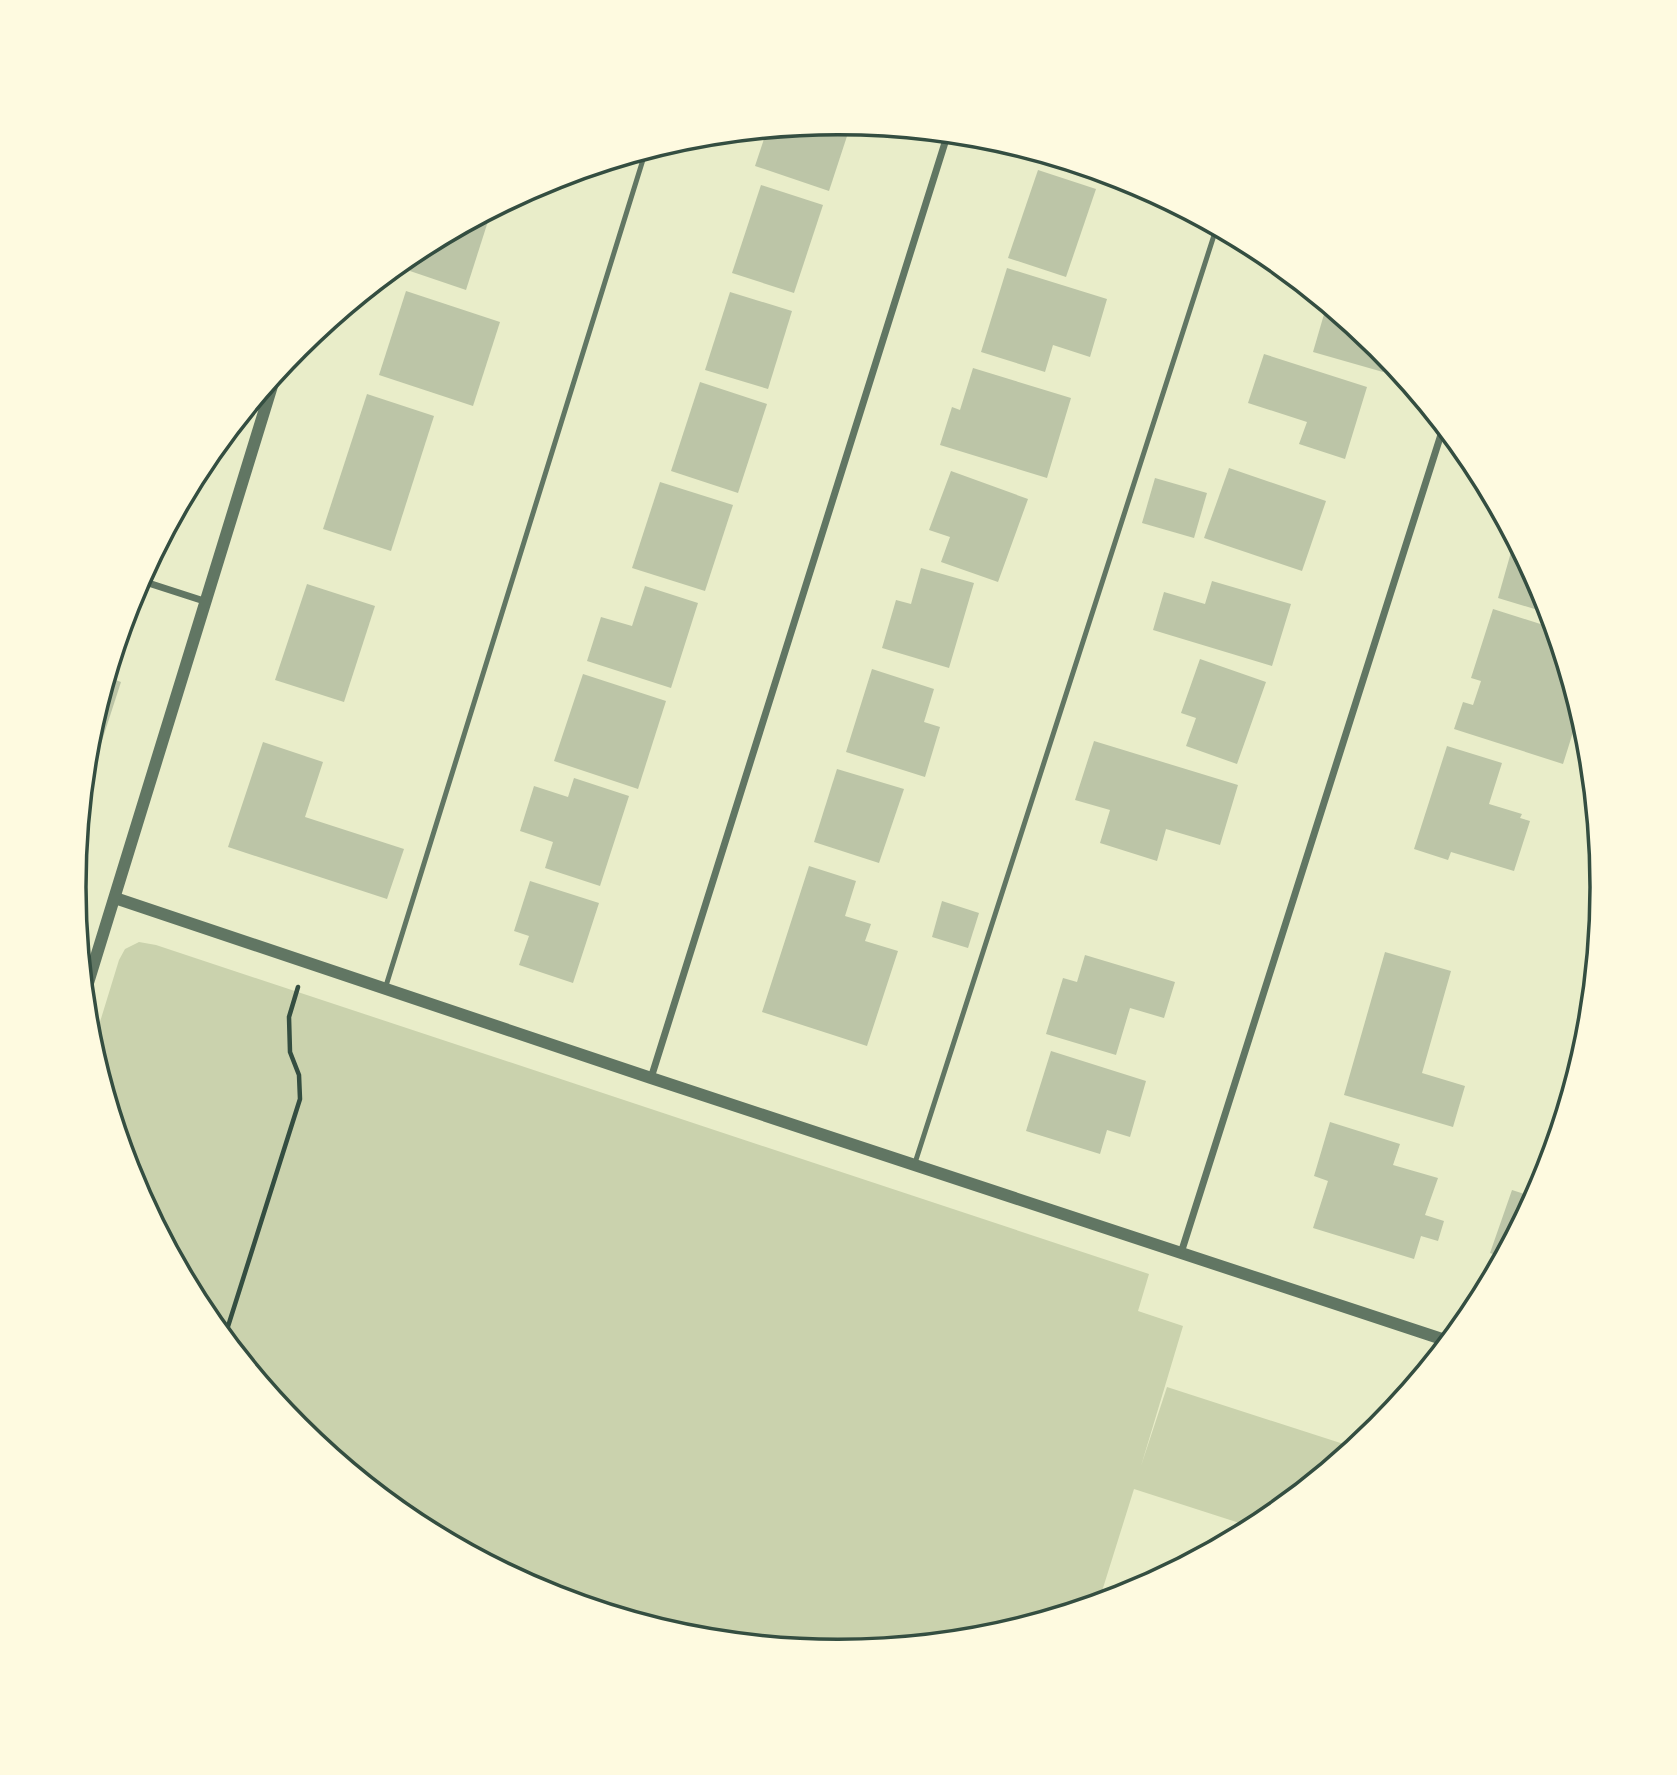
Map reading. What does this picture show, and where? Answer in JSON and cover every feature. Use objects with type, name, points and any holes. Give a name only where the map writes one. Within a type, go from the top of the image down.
[{"type":"street","points":[[651,1078],[945,142]]},
{"type":"street","points":[[91,974],[267,398]]},
{"type":"street","points":[[1181,1254],[1441,436]]},
{"type":"street","points":[[150,584],[204,601]]},
{"type":"street","points":[[115,898],[914,1166],[1441,1339]]},
{"type":"lane","points":[[384,989],[643,160]]},
{"type":"lane","points":[[914,1166],[1214,235]]},
{"type":"path","points":[[228,1327],[300,1100],[299,1075],[290,1052],[289,1017],[306,962]]},
{"type":"green space","points":[[139,942],[156,945],[1149,1274],[1138,1311],[1183,1326],[1141,1466],[1167,1387],[1345,1444],[1297,1485],[1240,1523],[1134,1489],[1102,1592],[1033,1615],[985,1626],[888,1639],[789,1639],[740,1634],[644,1615],[550,1583],[462,1539],[380,1485],[306,1420],[241,1346],[213,1306],[163,1220],[143,1176],[111,1082],[99,1026],[119,960],[125,949]]},
{"type":"building","points":[[847,135],[829,191],[755,166],[764,139]]},
{"type":"building","points":[[1038,170],[1096,189],[1066,277],[1008,258]]},
{"type":"building","points":[[761,185],[823,205],[794,293],[732,273]]},
{"type":"building","points":[[488,222],[466,290],[410,271],[420,262]]},
{"type":"building","points":[[1007,268],[1107,299],[1090,357],[1053,345],[1045,372],[981,352]]},
{"type":"building","points":[[406,291],[500,322],[473,406],[379,375]]},
{"type":"building","points":[[730,292],[792,311],[768,389],[705,370]]},
{"type":"building","points":[[1324,313],[1384,369],[1383,372],[1313,352]]},
{"type":"building","points":[[1264,354],[1367,387],[1345,459],[1299,444],[1307,422],[1248,403]]},
{"type":"building","points":[[973,368],[1071,398],[1047,478],[940,445],[952,407],[960,410]]},
{"type":"building","points":[[700,382],[767,404],[738,493],[671,471]]},
{"type":"building","points":[[367,394],[434,416],[391,551],[323,529]]},
{"type":"building","points":[[1229,468],[1326,501],[1302,571],[1204,538]]},
{"type":"building","points":[[951,471],[1028,499],[998,582],[941,562],[950,537],[929,530]]},
{"type":"building","points":[[1155,478],[1207,493],[1194,538],[1142,523]]},
{"type":"building","points":[[660,482],[733,505],[705,591],[632,568]]},
{"type":"building","points":[[1511,550],[1538,610],[1498,598]]},
{"type":"building","points":[[921,568],[974,583],[949,668],[882,648],[896,600],[911,604]]},
{"type":"building","points":[[1212,581],[1291,604],[1272,666],[1153,630],[1164,592],[1205,604]]},
{"type":"building","points":[[307,584],[375,606],[344,702],[275,680]]},
{"type":"building","points":[[645,586],[698,603],[671,688],[587,661],[601,617],[632,626]]},
{"type":"building","points":[[1493,609],[1543,625],[1566,693],[1574,729],[1563,764],[1454,729],[1463,702],[1473,705],[1481,681],[1471,678]]},
{"type":"building","points":[[1200,659],[1266,682],[1237,764],[1186,746],[1196,718],[1181,713]]},
{"type":"building","points":[[872,669],[934,689],[924,722],[940,727],[925,777],[846,752]]},
{"type":"building","points":[[583,674],[666,701],[638,789],[554,761]]},
{"type":"building","points":[[115,680],[121,682],[98,753]]},
{"type":"building","points":[[1094,741],[1238,785],[1220,845],[1166,829],[1157,861],[1100,843],[1110,810],[1075,800]]},
{"type":"building","points":[[263,742],[323,762],[305,817],[404,849],[387,899],[228,847]]},
{"type":"building","points":[[1447,746],[1502,763],[1489,804],[1522,814],[1520,818],[1530,821],[1514,871],[1451,852],[1448,860],[1414,849]]},
{"type":"building","points":[[837,769],[904,789],[879,863],[814,842]]},
{"type":"building","points":[[574,778],[629,796],[600,886],[545,868],[553,842],[520,831],[534,786],[568,797]]},
{"type":"building","points":[[809,866],[856,881],[845,916],[871,924],[865,941],[898,951],[867,1046],[762,1012]]},
{"type":"building","points":[[530,881],[599,903],[573,983],[519,965],[529,936],[514,931]]},
{"type":"building","points":[[942,901],[979,913],[968,948],[932,937]]},
{"type":"building","points":[[1385,952],[1451,971],[1422,1073],[1465,1086],[1453,1127],[1344,1095]]},
{"type":"building","points":[[1085,955],[1175,982],[1164,1018],[1130,1008],[1116,1055],[1046,1034],[1063,978],[1077,982]]},
{"type":"building","points":[[1051,1051],[1146,1081],[1130,1137],[1107,1130],[1100,1154],[1026,1131]]},
{"type":"building","points":[[1330,1122],[1400,1144],[1393,1165],[1438,1178],[1425,1215],[1444,1221],[1438,1241],[1421,1236],[1414,1259],[1313,1228],[1328,1181],[1314,1176]]},
{"type":"building","points":[[1512,1190],[1526,1194],[1495,1255],[1490,1253]]}]
